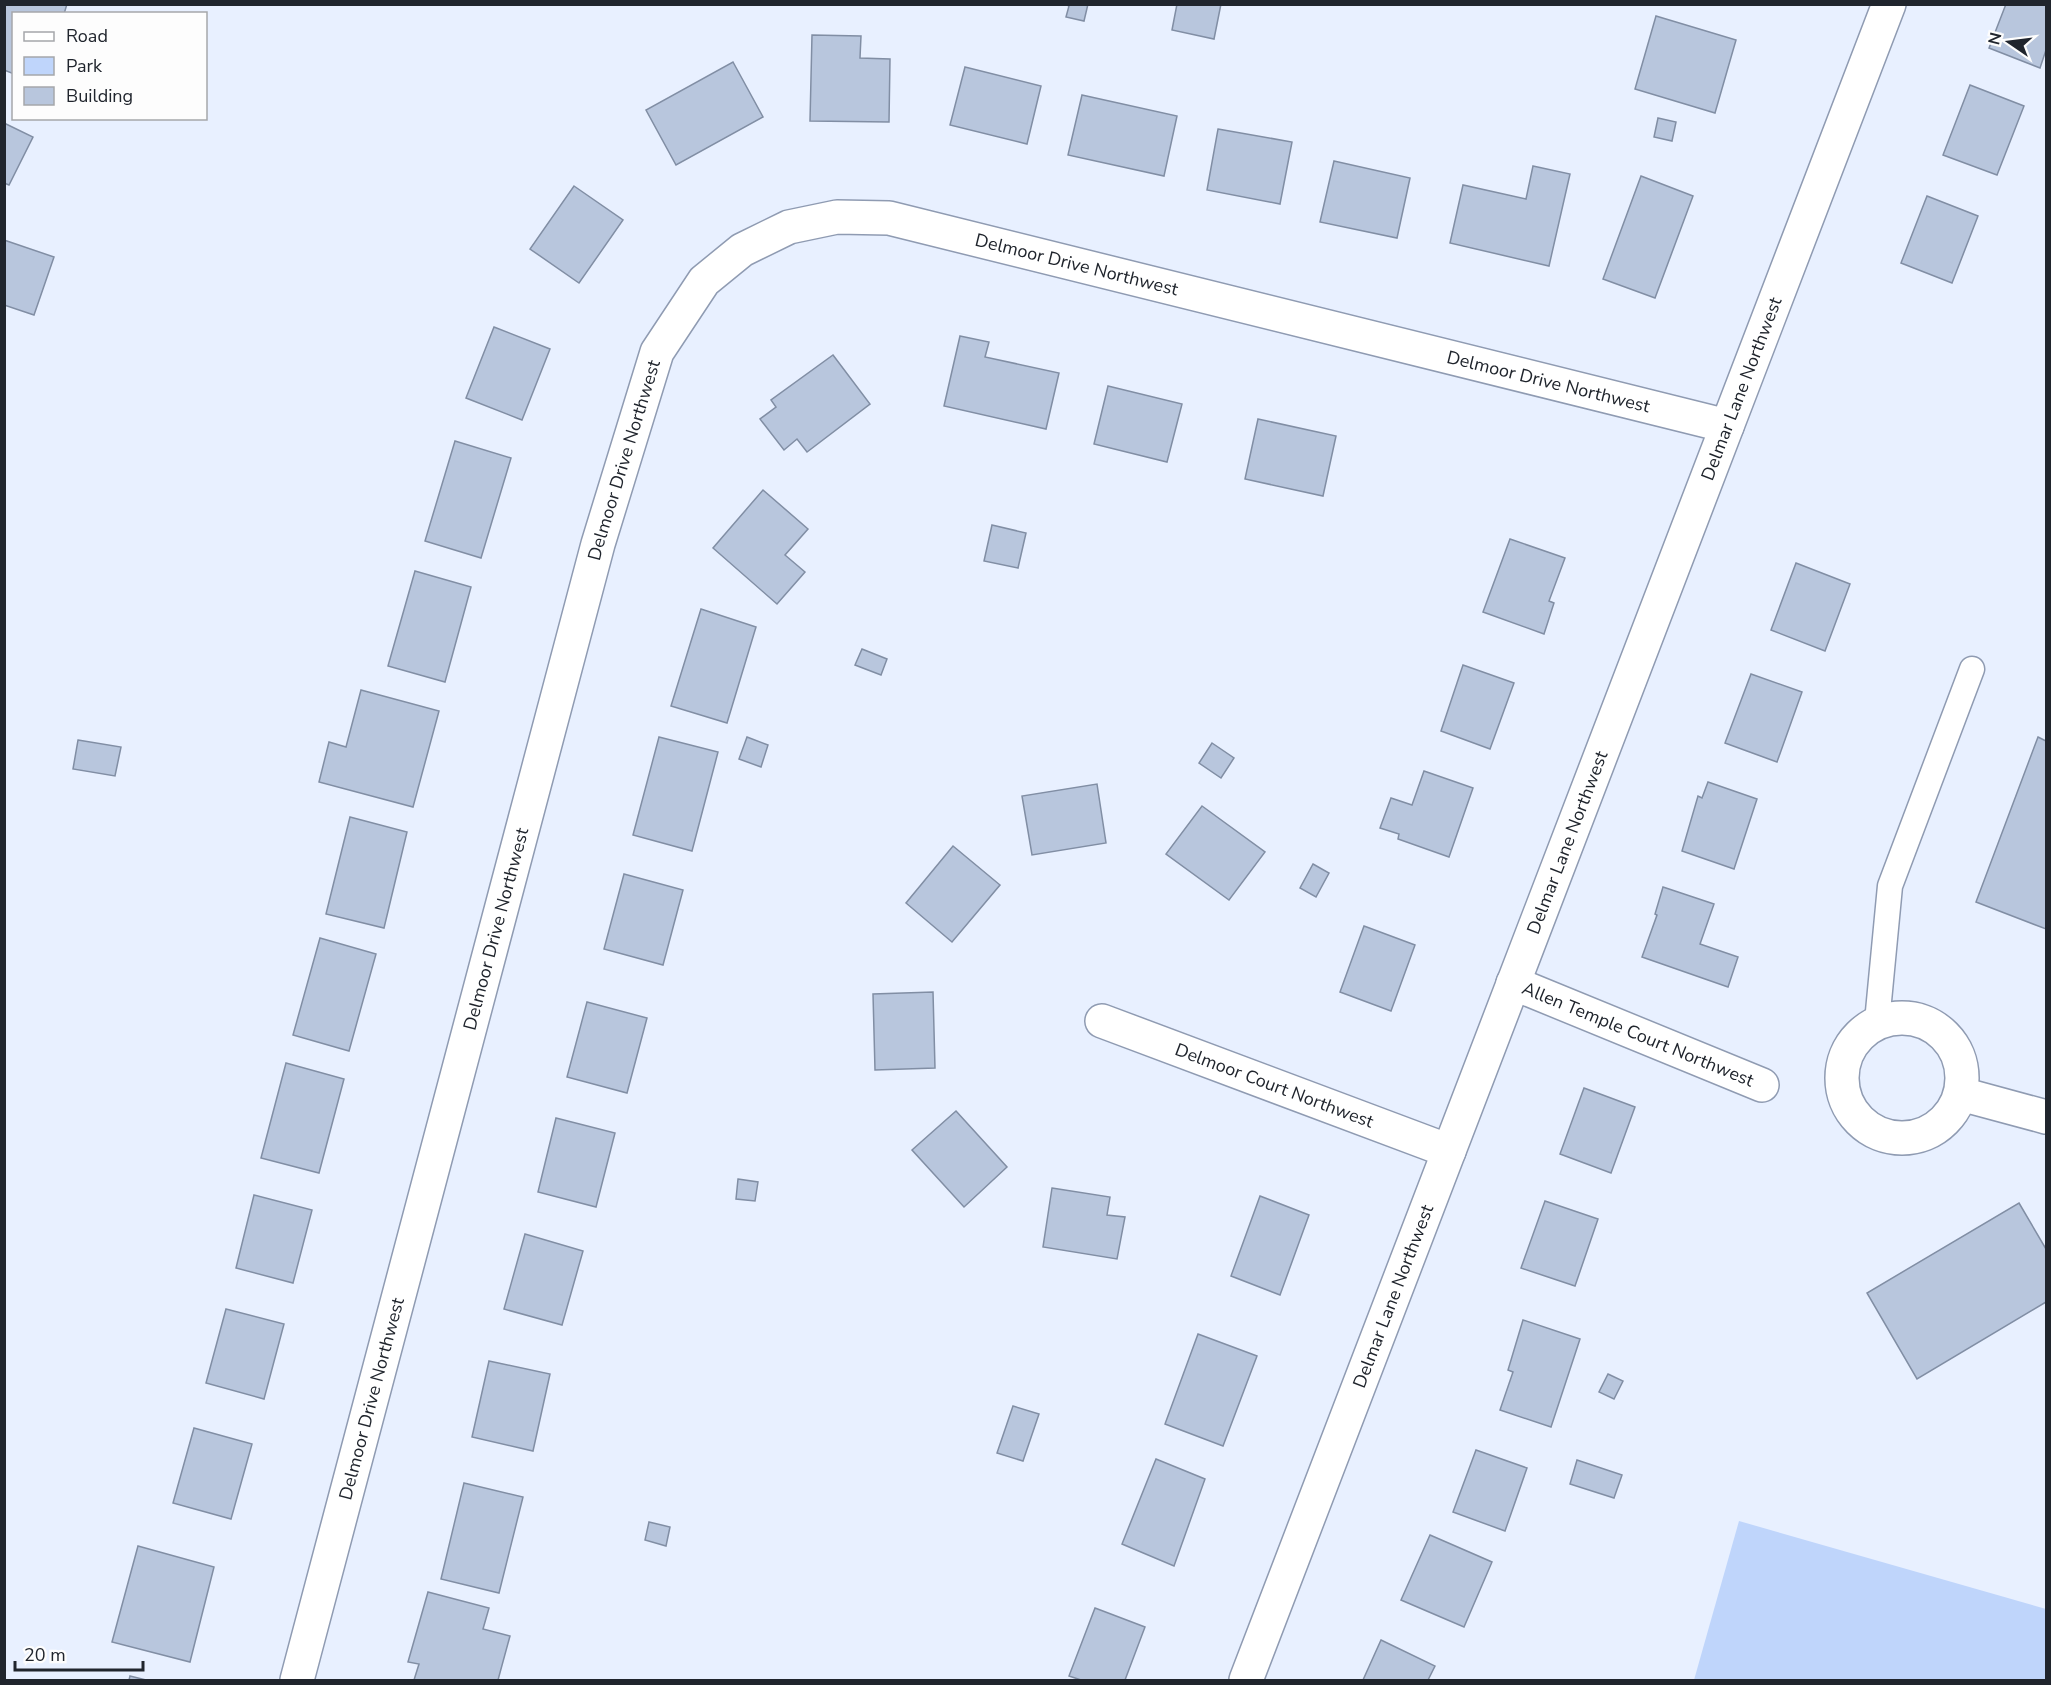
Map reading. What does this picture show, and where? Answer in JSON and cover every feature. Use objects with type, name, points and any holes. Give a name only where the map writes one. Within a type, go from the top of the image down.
[{"type":"street","name":"Delmar Lane Northwest","points":[[1246,1680],[1889,4]]},
{"type":"street","name":"Delmoor Drive Northwest","points":[[297,1680],[598,544],[657,352],[704,281],[741,250],[789,227],[837,217],[889,218],[1727,426]]},
{"type":"street","name":"Allen Temple Court Northwest","points":[[1513,983],[1762,1085]]},
{"type":"street","points":[[1898,1017],[1917,1019],[1935,1027],[1949,1039],[1959,1056],[1963,1075],[1961,1094],[1953,1112],[1940,1126],[1923,1135],[1904,1139],[1885,1136],[1866,1127],[1852,1112],[1844,1092],[1842,1071],[1848,1052],[1860,1034],[1877,1022],[1898,1017]]},
{"type":"street","name":"Delmoor Court Northwest","points":[[1102,1021],[1449,1152]]},
{"type":"street","points":[[1961,1094],[2046,1116]]},
{"type":"lane","points":[[1877,1022],[1890,886],[1972,669]]},
{"type":"green space","points":[[1739,1521],[2046,1609],[2046,1680],[1694,1680]]},
{"type":"building","points":[[4,4],[67,4],[65,12],[12,12],[12,73],[4,70]]},
{"type":"building","points":[[1065,4],[1088,4],[1084,21],[1066,17],[1069,6]]},
{"type":"building","points":[[1177,4],[1221,4],[1214,39],[1172,30]]},
{"type":"building","points":[[2006,4],[2046,4],[2046,50],[2040,68],[1989,48]]},
{"type":"building","points":[[1656,16],[1736,40],[1715,113],[1635,89]]},
{"type":"building","points":[[812,35],[861,36],[860,58],[890,59],[889,122],[810,121]]},
{"type":"building","points":[[733,62],[763,117],[676,165],[646,110]]},
{"type":"building","points":[[965,67],[1041,86],[1027,144],[950,125]]},
{"type":"building","points":[[1970,85],[2024,106],[1997,175],[1943,155]]},
{"type":"building","points":[[1082,95],[1177,116],[1164,176],[1068,155]]},
{"type":"building","points":[[1658,118],[1676,122],[1672,141],[1654,137]]},
{"type":"building","points":[[4,123],[33,137],[9,185],[4,183]]},
{"type":"building","points":[[1218,129],[1292,142],[1280,204],[1207,190]]},
{"type":"building","points":[[1334,161],[1410,178],[1397,238],[1320,222]]},
{"type":"building","points":[[1533,166],[1570,174],[1549,266],[1450,243],[1463,185],[1526,199]]},
{"type":"building","points":[[1641,176],[1693,196],[1655,298],[1603,279]]},
{"type":"building","points":[[574,186],[623,220],[579,283],[530,249]]},
{"type":"building","points":[[1927,196],[1978,216],[1952,283],[1901,263]]},
{"type":"building","points":[[4,240],[54,257],[34,315],[4,305]]},
{"type":"building","points":[[494,327],[550,349],[522,420],[466,398]]},
{"type":"building","points":[[960,336],[989,342],[985,357],[1059,373],[1046,429],[944,406]]},
{"type":"building","points":[[833,355],[870,404],[807,452],[797,439],[784,450],[760,419],[776,407],[771,400]]},
{"type":"building","points":[[1108,386],[1182,404],[1167,462],[1094,444]]},
{"type":"building","points":[[1258,419],[1336,436],[1323,496],[1245,479]]},
{"type":"building","points":[[455,441],[511,458],[481,558],[425,541]]},
{"type":"building","points":[[763,490],[808,529],[785,555],[805,572],[777,604],[713,548]]},
{"type":"building","points":[[992,525],[1026,533],[1018,568],[984,561]]},
{"type":"building","points":[[1510,539],[1565,558],[1549,601],[1554,603],[1544,634],[1483,612]]},
{"type":"building","points":[[1796,563],[1850,584],[1825,651],[1771,630]]},
{"type":"building","points":[[415,571],[471,587],[445,682],[388,666]]},
{"type":"building","points":[[701,609],[756,627],[727,723],[671,706]]},
{"type":"building","points":[[862,649],[887,659],[881,675],[855,665]]},
{"type":"building","points":[[1463,665],[1514,683],[1490,749],[1441,731]]},
{"type":"building","points":[[1751,674],[1802,692],[1777,762],[1725,743]]},
{"type":"building","points":[[361,690],[439,711],[413,807],[319,782],[329,742],[346,747]]},
{"type":"building","points":[[659,737],[718,752],[692,851],[633,835]]},
{"type":"building","points":[[747,737],[768,745],[761,767],[739,759]]},
{"type":"building","points":[[2038,737],[2046,741],[2046,929],[1976,902]]},
{"type":"building","points":[[78,740],[121,747],[115,776],[73,769]]},
{"type":"building","points":[[1212,743],[1234,758],[1221,778],[1199,763]]},
{"type":"building","points":[[1424,771],[1473,788],[1449,857],[1398,839],[1399,834],[1380,828],[1391,798],[1412,805]]},
{"type":"building","points":[[1708,782],[1757,799],[1734,869],[1682,851],[1698,796],[1702,798]]},
{"type":"building","points":[[1097,784],[1106,843],[1032,855],[1022,796]]},
{"type":"building","points":[[1202,806],[1265,852],[1229,900],[1166,854]]},
{"type":"building","points":[[350,817],[407,832],[384,928],[326,914]]},
{"type":"building","points":[[953,846],[1000,885],[952,942],[906,903]]},
{"type":"building","points":[[1313,864],[1329,873],[1316,897],[1300,888]]},
{"type":"building","points":[[624,874],[683,890],[663,965],[604,949]]},
{"type":"building","points":[[1663,887],[1714,904],[1700,944],[1738,957],[1728,987],[1642,957],[1657,915],[1655,914]]},
{"type":"building","points":[[1364,926],[1415,945],[1391,1011],[1340,992]]},
{"type":"building","points":[[320,938],[376,954],[349,1051],[293,1035]]},
{"type":"building","points":[[933,992],[935,1068],[875,1070],[873,994]]},
{"type":"building","points":[[587,1002],[647,1018],[627,1093],[567,1077]]},
{"type":"building","points":[[286,1063],[344,1079],[319,1173],[261,1158]]},
{"type":"building","points":[[1584,1088],[1635,1107],[1611,1173],[1560,1154]]},
{"type":"building","points":[[956,1111],[1007,1167],[964,1207],[912,1150]]},
{"type":"building","points":[[556,1118],[615,1133],[596,1207],[538,1192]]},
{"type":"building","points":[[738,1179],[758,1182],[755,1201],[736,1199]]},
{"type":"building","points":[[1052,1188],[1110,1197],[1107,1215],[1125,1217],[1117,1259],[1043,1247]]},
{"type":"building","points":[[254,1195],[312,1210],[293,1283],[236,1268]]},
{"type":"building","points":[[1260,1196],[1309,1215],[1280,1295],[1231,1276]]},
{"type":"building","points":[[1545,1201],[1598,1219],[1575,1286],[1521,1268]]},
{"type":"building","points":[[2019,1203],[2046,1249],[2046,1302],[1917,1379],[1867,1293]]},
{"type":"building","points":[[525,1234],[583,1251],[562,1325],[504,1309]]},
{"type":"building","points":[[226,1309],[284,1324],[264,1399],[206,1383]]},
{"type":"building","points":[[1523,1320],[1580,1339],[1551,1427],[1500,1410],[1513,1372],[1508,1370]]},
{"type":"building","points":[[1198,1334],[1257,1356],[1223,1446],[1165,1424]]},
{"type":"building","points":[[489,1361],[550,1374],[533,1451],[472,1437]]},
{"type":"building","points":[[1608,1374],[1623,1381],[1614,1399],[1599,1392]]},
{"type":"building","points":[[1013,1406],[1039,1414],[1023,1461],[997,1453]]},
{"type":"building","points":[[194,1428],[252,1444],[231,1519],[173,1503]]},
{"type":"building","points":[[1476,1450],[1527,1468],[1505,1531],[1453,1512]]},
{"type":"building","points":[[1156,1459],[1205,1479],[1174,1566],[1122,1544]]},
{"type":"building","points":[[1577,1460],[1622,1475],[1614,1498],[1570,1484]]},
{"type":"building","points":[[464,1483],[523,1497],[499,1593],[441,1579]]},
{"type":"building","points":[[649,1522],[670,1527],[666,1546],[645,1540]]},
{"type":"building","points":[[1430,1535],[1492,1562],[1464,1627],[1401,1600]]},
{"type":"building","points":[[138,1546],[214,1567],[190,1662],[112,1642]]},
{"type":"building","points":[[428,1592],[489,1608],[483,1629],[510,1636],[498,1680],[414,1680],[419,1664],[408,1662]]},
{"type":"building","points":[[1095,1608],[1145,1627],[1125,1680],[1081,1680],[1069,1676]]},
{"type":"building","points":[[1381,1640],[1435,1666],[1428,1680],[1363,1680]]},
{"type":"building","points":[[130,1676],[146,1680],[129,1680]]}]
